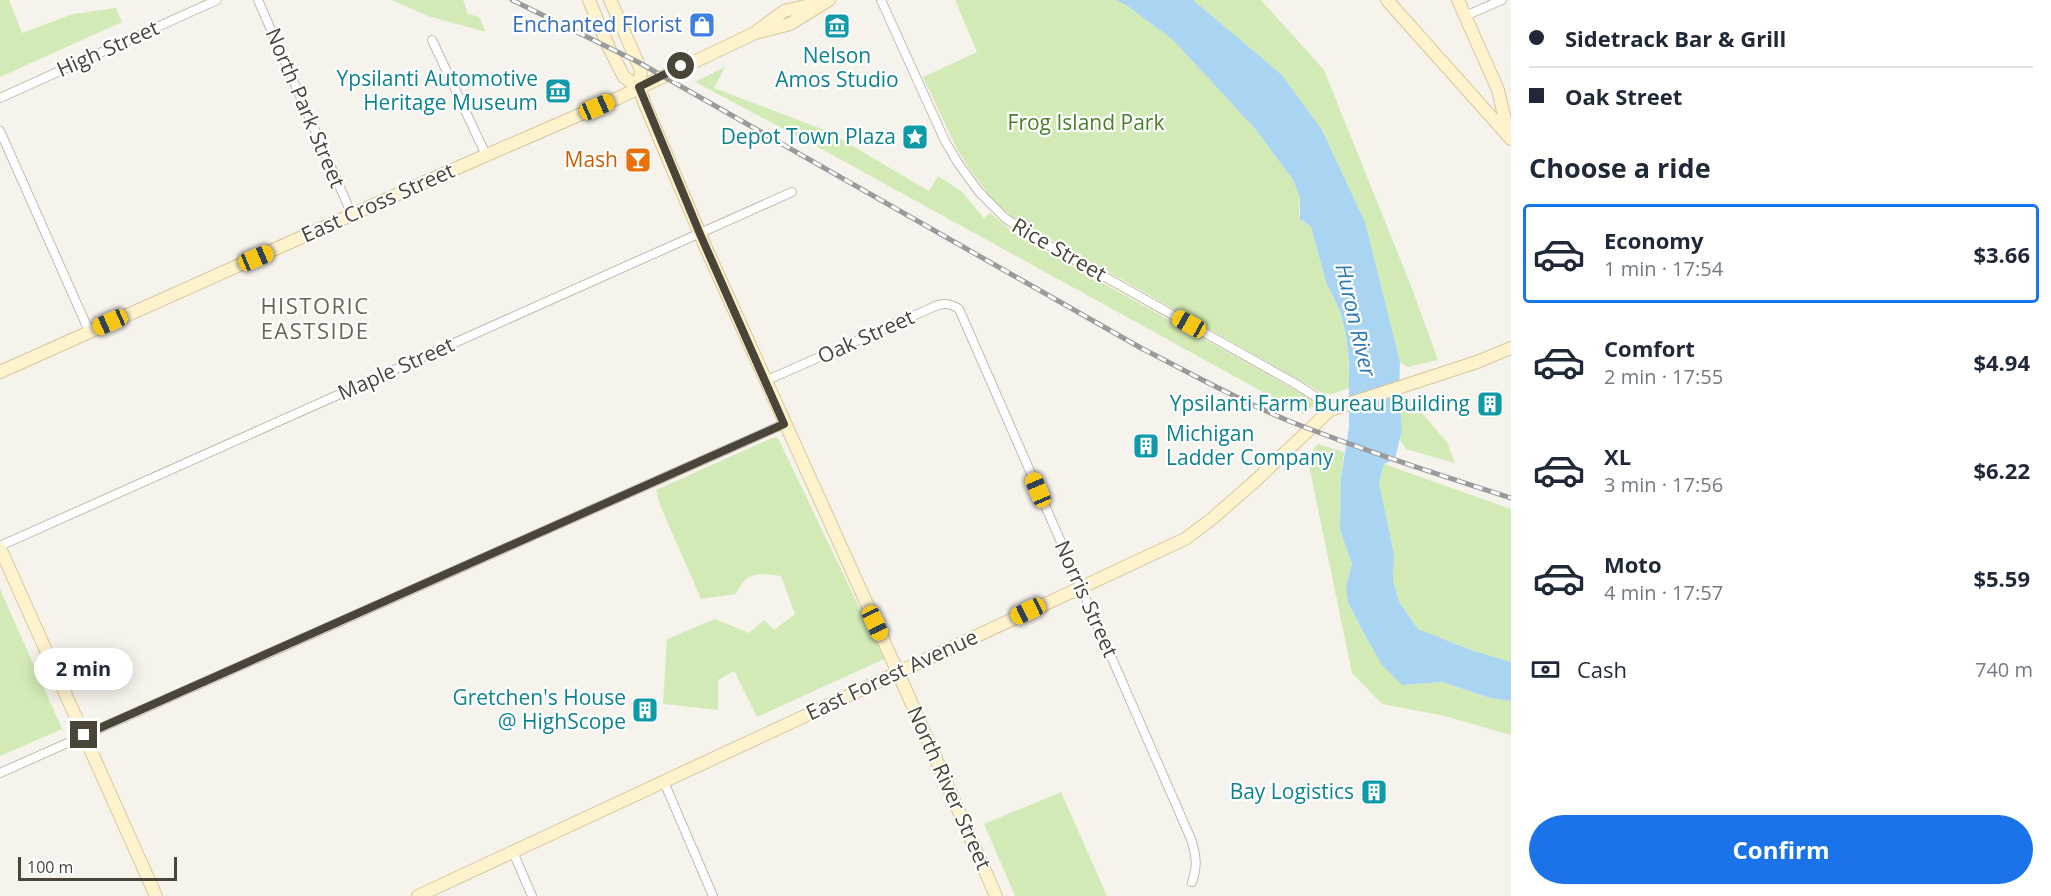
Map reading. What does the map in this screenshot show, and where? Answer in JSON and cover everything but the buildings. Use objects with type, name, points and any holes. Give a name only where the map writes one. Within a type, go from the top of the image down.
[{"type":"street","name":"High Street","points":[[0,98],[217,0]]},
{"type":"street","name":"North Park Street","points":[[258,0],[352,215]]},
{"type":"street","name":"North River Street","points":[[589,0],[624,77],[639,87]]},
{"type":"street","name":"North River Street","points":[[610,0],[641,70],[639,87],[700,234],[996,896]]},
{"type":"street","name":"Rice Street","points":[[881,0],[945,141],[979,192],[1005,218],[1041,241],[1321,399],[1332,409]]},
{"type":"street","points":[[1387,0],[1510,138]]},
{"type":"street","points":[[1458,0],[1498,90],[1510,138]]},
{"type":"street","points":[[1466,16],[1502,0]]},
{"type":"street","name":"East Cross Street","points":[[0,372],[618,98],[755,33],[784,11],[826,1]]},
{"type":"street","points":[[432,40],[486,155]]},
{"type":"street","points":[[0,131],[89,331]]},
{"type":"street","name":"Maple Street","points":[[0,547],[792,192]]},
{"type":"street","name":"Oak Street","points":[[765,381],[938,305],[952,305],[959,309],[964,318]]},
{"type":"street","name":"Norris Street","points":[[964,318],[1191,839],[1197,856],[1192,882]]},
{"type":"street","points":[[1332,409],[1477,362],[1511,348]]},
{"type":"street","name":"East Forest Avenue","points":[[418,896],[1185,539],[1199,530],[1332,409]]},
{"type":"street","points":[[0,773],[784,424]]},
{"type":"street","points":[[0,547],[156,896]]},
{"type":"street","points":[[663,782],[713,896]]},
{"type":"street","points":[[513,852],[532,896]]},
{"type":"green space","points":[[0,0],[9,0],[22,33],[73,14],[116,8],[122,22],[0,77]]},
{"type":"green space","points":[[392,0],[463,0],[468,14],[479,17],[486,32],[428,16]]},
{"type":"green space","name":"Frog Island Park","points":[[955,0],[1115,0],[1126,5],[1173,40],[1257,131],[1293,180],[1300,197],[1299,214],[1303,222],[1311,227],[1326,282],[1340,311],[1346,335],[1350,388],[1331,394],[1322,393],[1015,219],[991,198],[957,149],[923,77],[977,52]]},
{"type":"green space","points":[[1193,0],[1261,0],[1324,70],[1411,286],[1438,360],[1408,367],[1400,362],[1365,222],[1322,130],[1282,75]]},
{"type":"green space","points":[[725,67],[714,88],[827,131],[929,191],[938,176],[961,191],[984,218],[990,213],[1018,236],[1315,401],[1315,404],[1303,414],[818,147],[695,82]]},
{"type":"green space","points":[[1409,398],[1447,442],[1455,463],[1406,449],[1400,440],[1402,430],[1400,401]]},
{"type":"green space","points":[[772,438],[778,438],[884,659],[757,717],[734,671],[718,680],[718,710],[663,704],[667,639],[715,619],[749,633],[764,620],[774,630],[795,614],[781,576],[754,575],[740,586],[736,594],[701,599],[660,505],[656,490]]},
{"type":"green space","points":[[1318,444],[1344,452],[1340,530],[1352,564],[1346,587],[1348,602],[1367,639],[1402,685],[1442,682],[1490,698],[1511,701],[1511,735],[1445,716],[1382,704],[1352,673],[1307,456]]},
{"type":"green space","points":[[1384,464],[1511,509],[1511,662],[1471,650],[1418,629],[1399,602],[1393,580],[1394,554],[1379,483]]},
{"type":"green space","points":[[0,589],[62,729],[0,756]]},
{"type":"green space","points":[[1061,792],[1107,896],[1015,896],[984,824]]},
{"type":"water","name":"Huron River","points":[[1115,0],[1193,0],[1282,75],[1322,130],[1365,222],[1400,362],[1399,390],[1402,430],[1395,459],[1384,464],[1379,483],[1394,554],[1393,580],[1399,602],[1418,629],[1471,650],[1511,662],[1511,701],[1490,698],[1442,682],[1402,685],[1383,666],[1367,639],[1348,602],[1346,587],[1352,564],[1340,530],[1341,477],[1349,428],[1349,365],[1346,335],[1340,311],[1326,282],[1311,227],[1300,219],[1300,197],[1293,180],[1257,131],[1173,40],[1126,5]]},
{"type":"railway","points":[[512,0],[638,62],[1141,348],[1233,395],[1270,413],[1344,442],[1511,498]]},
{"type":"place","name":"Enchanted Florist","points":[[702,25]]},
{"type":"place","name":"Nelson Amos Studio","points":[[837,26]]},
{"type":"place","name":"Ypsilanti Automotive Heritage Museum","points":[[558,91]]},
{"type":"place","name":"Depot Town Plaza","points":[[915,137]]},
{"type":"place","name":"Mash","points":[[638,160]]},
{"type":"place","name":"Ypsilanti Farm Bureau Building","points":[[1490,404]]},
{"type":"place","name":"Michigan Ladder Company","points":[[1146,446]]},
{"type":"place","name":"Gretchen's House @ HighScope","points":[[645,710]]},
{"type":"place","name":"Bay Logistics","points":[[1374,792]]},
{"type":"district","name":"HISTORIC EASTSIDE","points":[[315,318]]},
{"type":"route","points":[[84,735],[784,424],[700,234],[639,87],[681,66]]}]
